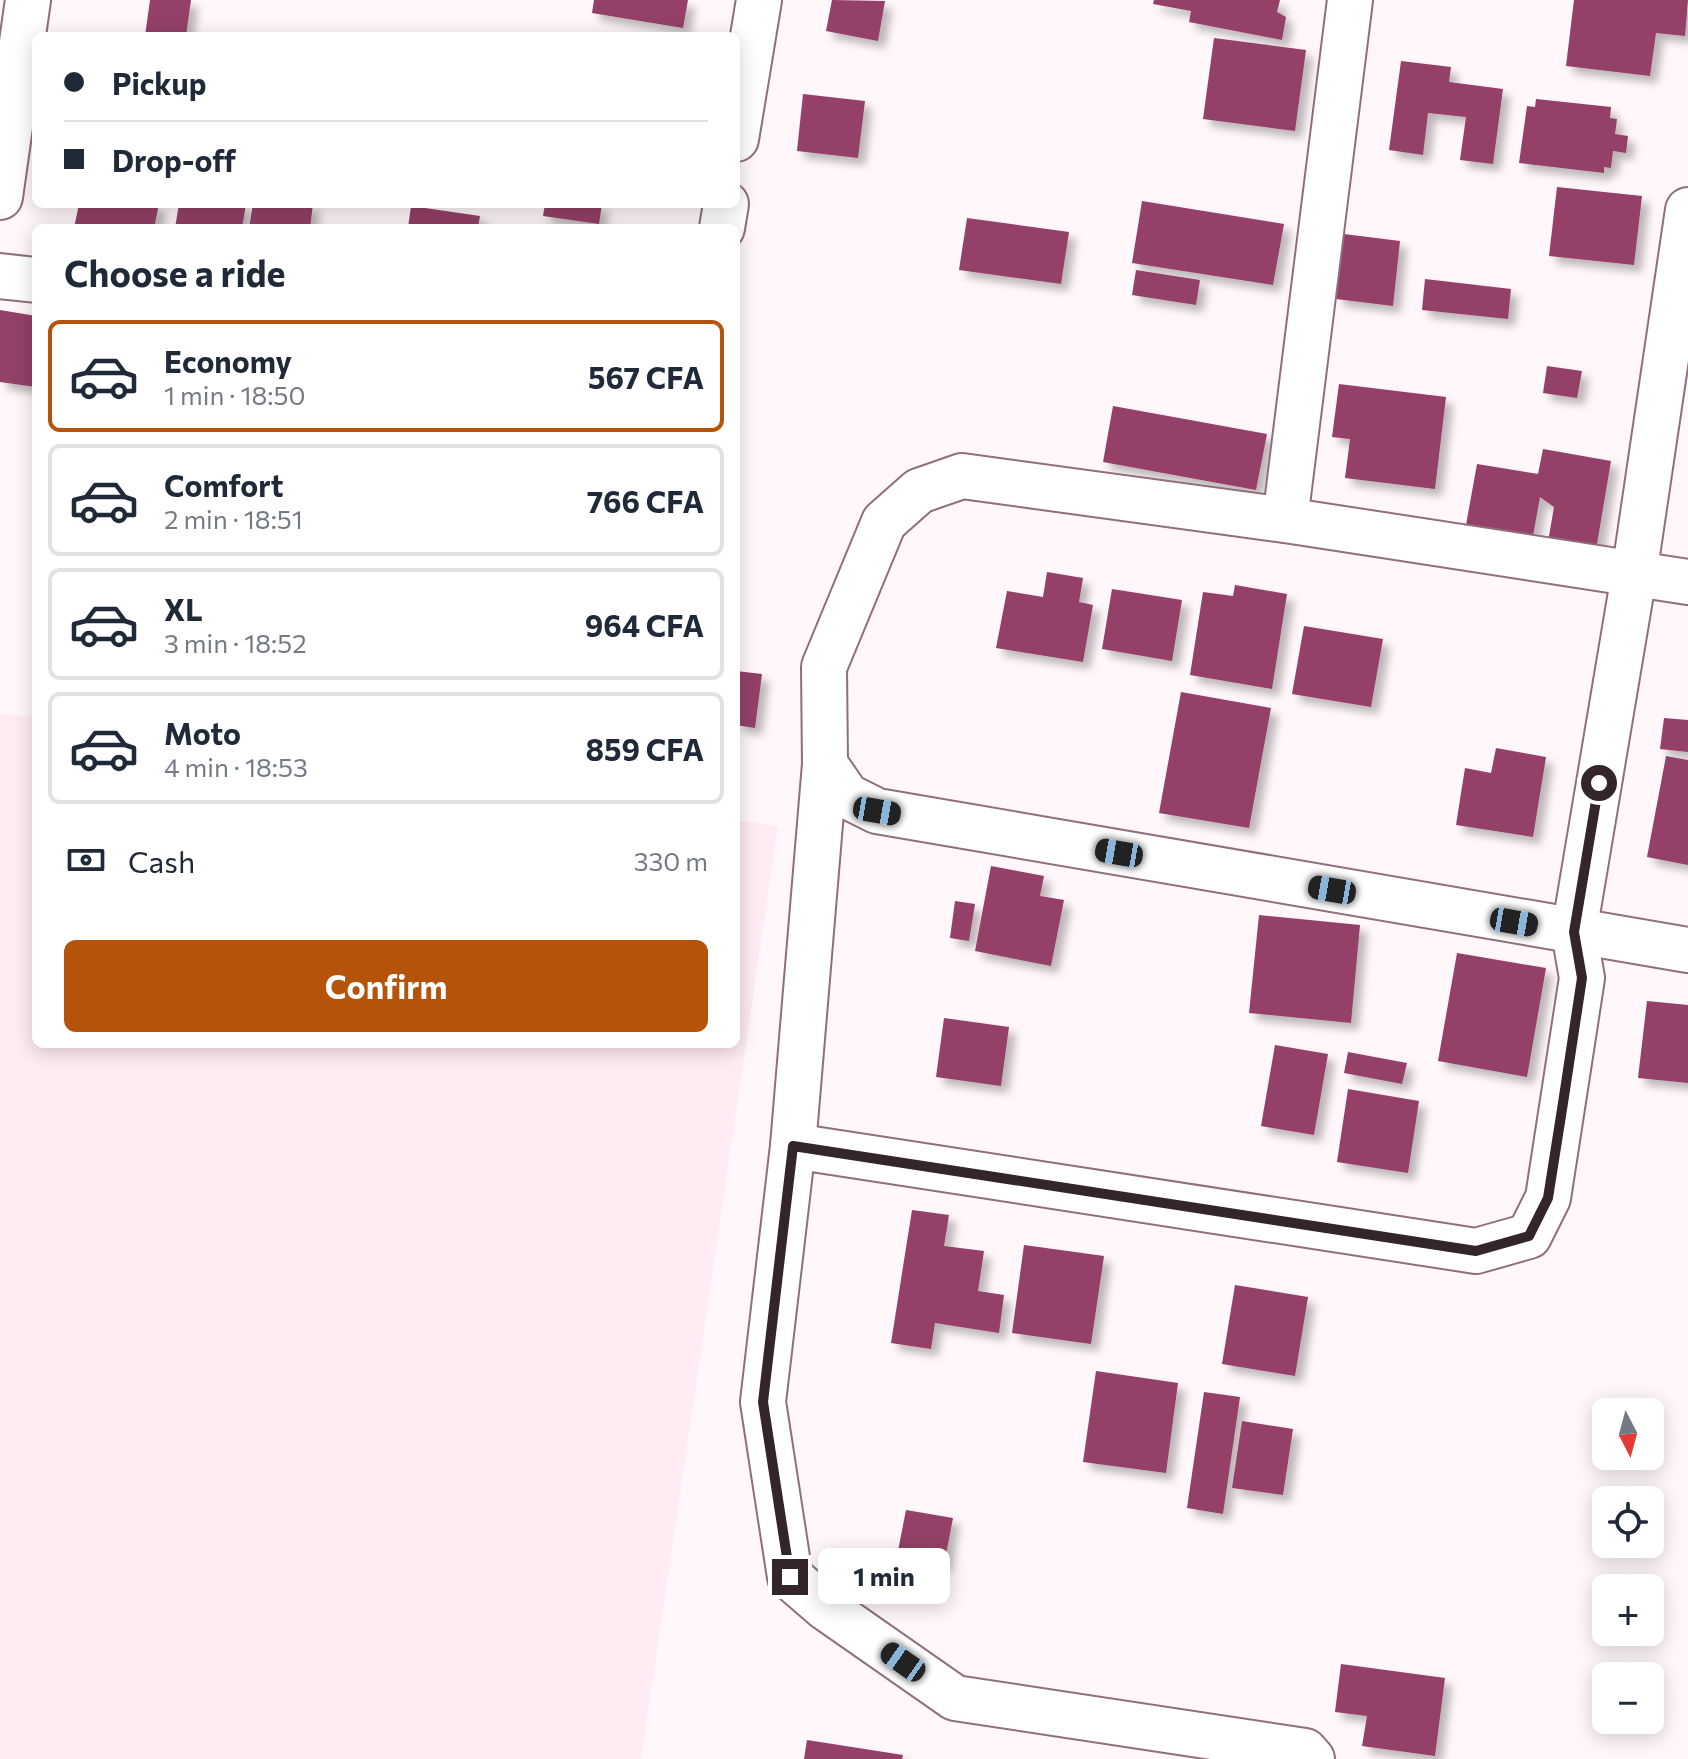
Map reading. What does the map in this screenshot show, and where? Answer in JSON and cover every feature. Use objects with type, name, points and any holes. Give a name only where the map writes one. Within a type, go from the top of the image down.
[{"type":"street","points":[[0,197],[28,0]]},
{"type":"street","points":[[740,115],[759,0]]},
{"type":"street","points":[[1285,520],[1350,0]]},
{"type":"street","points":[[793,1146],[1476,1251],[1529,1236],[1548,1198],[1582,978],[1574,932],[1634,575],[1688,210]]},
{"type":"street","points":[[0,276],[32,280]]},
{"type":"street","points":[[1318,1756],[955,1698],[826,1608],[790,1577],[763,1402],[793,1146],[825,764],[824,667],[884,522],[919,491],[962,476],[1285,520],[1688,582]]},
{"type":"street","points":[[825,764],[847,796],[877,811],[1688,950]]},
{"type":"shaded area","points":[[0,713],[32,717],[32,1048],[740,1048],[740,821],[778,826],[641,1759],[0,1759]]},
{"type":"building","points":[[150,0],[191,0],[187,32],[146,32]]},
{"type":"building","points":[[594,0],[688,0],[683,28],[592,13]]},
{"type":"building","points":[[832,0],[885,1],[878,41],[826,31]]},
{"type":"building","points":[[1154,0],[1280,0],[1277,12],[1286,17],[1282,40],[1189,22],[1191,11],[1153,4]]},
{"type":"building","points":[[1574,0],[1688,0],[1685,36],[1656,33],[1650,76],[1566,66]]},
{"type":"building","points":[[1214,38],[1306,50],[1295,131],[1203,119]]},
{"type":"building","points":[[1401,61],[1451,67],[1449,82],[1503,89],[1493,164],[1460,160],[1466,117],[1428,113],[1423,155],[1389,150]]},
{"type":"building","points":[[803,94],[865,101],[858,158],[797,151]]},
{"type":"building","points":[[1536,99],[1611,107],[1610,118],[1617,119],[1615,134],[1628,136],[1626,153],[1613,151],[1611,168],[1604,167],[1604,173],[1519,163],[1527,106],[1535,107]]},
{"type":"building","points":[[1557,187],[1642,196],[1634,265],[1549,256]]},
{"type":"building","points":[[1142,201],[1284,224],[1273,285],[1132,263]]},
{"type":"building","points":[[78,208],[158,208],[155,224],[75,224]]},
{"type":"building","points":[[178,208],[245,208],[243,224],[176,224]]},
{"type":"building","points":[[252,208],[312,208],[310,224],[250,224]]},
{"type":"building","points":[[411,208],[480,216],[479,224],[409,224]]},
{"type":"building","points":[[544,208],[601,208],[599,224],[543,216]]},
{"type":"building","points":[[967,218],[1069,232],[1061,284],[959,270]]},
{"type":"building","points":[[1344,234],[1400,241],[1393,306],[1336,299]]},
{"type":"building","points":[[1136,270],[1200,280],[1196,305],[1132,295]]},
{"type":"building","points":[[1425,279],[1511,289],[1508,319],[1422,310]]},
{"type":"building","points":[[0,310],[32,315],[32,386],[0,382]]},
{"type":"building","points":[[1547,366],[1582,371],[1577,398],[1543,393]]},
{"type":"building","points":[[1339,384],[1446,397],[1435,489],[1345,478],[1350,439],[1332,437]]},
{"type":"building","points":[[1113,406],[1267,434],[1256,490],[1103,462]]},
{"type":"building","points":[[1543,449],[1611,461],[1596,550],[1548,542],[1554,507],[1540,497],[1533,536],[1466,525],[1477,464],[1538,474]]},
{"type":"building","points":[[1047,572],[1083,578],[1079,602],[1093,605],[1083,662],[996,648],[1007,591],[1043,597]]},
{"type":"building","points":[[1235,585],[1287,594],[1272,689],[1190,675],[1203,592],[1233,596]]},
{"type":"building","points":[[1112,589],[1182,600],[1172,661],[1102,649]]},
{"type":"building","points":[[1304,626],[1383,639],[1371,707],[1292,694]]},
{"type":"building","points":[[740,671],[762,674],[755,728],[740,726]]},
{"type":"building","points":[[1181,692],[1271,708],[1249,828],[1159,813]]},
{"type":"building","points":[[1664,718],[1688,720],[1688,752],[1660,749]]},
{"type":"building","points":[[1496,748],[1546,757],[1533,837],[1456,825],[1465,768],[1491,773]]},
{"type":"building","points":[[1666,756],[1688,760],[1688,865],[1647,857]]},
{"type":"building","points":[[991,866],[1044,876],[1040,896],[1064,900],[1051,966],[975,951]]},
{"type":"building","points":[[955,901],[975,904],[969,941],[950,938]]},
{"type":"building","points":[[1259,915],[1360,925],[1351,1023],[1249,1013]]},
{"type":"building","points":[[1457,953],[1546,968],[1527,1077],[1438,1061]]},
{"type":"building","points":[[1647,1001],[1688,1005],[1688,1083],[1638,1078]]},
{"type":"building","points":[[944,1018],[1009,1027],[1001,1086],[936,1077]]},
{"type":"building","points":[[1275,1045],[1328,1054],[1314,1135],[1261,1126]]},
{"type":"building","points":[[1348,1052],[1407,1063],[1402,1084],[1344,1073]]},
{"type":"building","points":[[1348,1089],[1419,1101],[1408,1173],[1337,1162]]},
{"type":"building","points":[[912,1210],[949,1215],[944,1246],[984,1251],[978,1291],[1004,1295],[999,1333],[935,1323],[931,1349],[891,1343]]},
{"type":"building","points":[[1024,1245],[1104,1256],[1091,1344],[1012,1333]]},
{"type":"building","points":[[1235,1285],[1308,1297],[1295,1376],[1222,1364]]},
{"type":"building","points":[[1096,1371],[1178,1383],[1166,1473],[1083,1462]]},
{"type":"building","points":[[1204,1392],[1240,1397],[1223,1514],[1187,1508]]},
{"type":"building","points":[[1242,1421],[1293,1429],[1283,1495],[1232,1488]]},
{"type":"building","points":[[906,1510],[953,1518],[944,1565],[897,1556]]},
{"type":"building","points":[[1341,1664],[1445,1678],[1435,1756],[1362,1746],[1367,1716],[1335,1712]]},
{"type":"building","points":[[807,1740],[903,1755],[902,1759],[804,1759]]},
{"type":"route","points":[[790,1577],[763,1402],[793,1146],[1476,1251],[1529,1236],[1548,1198],[1563,1103],[1582,978],[1574,932],[1599,783]]}]
